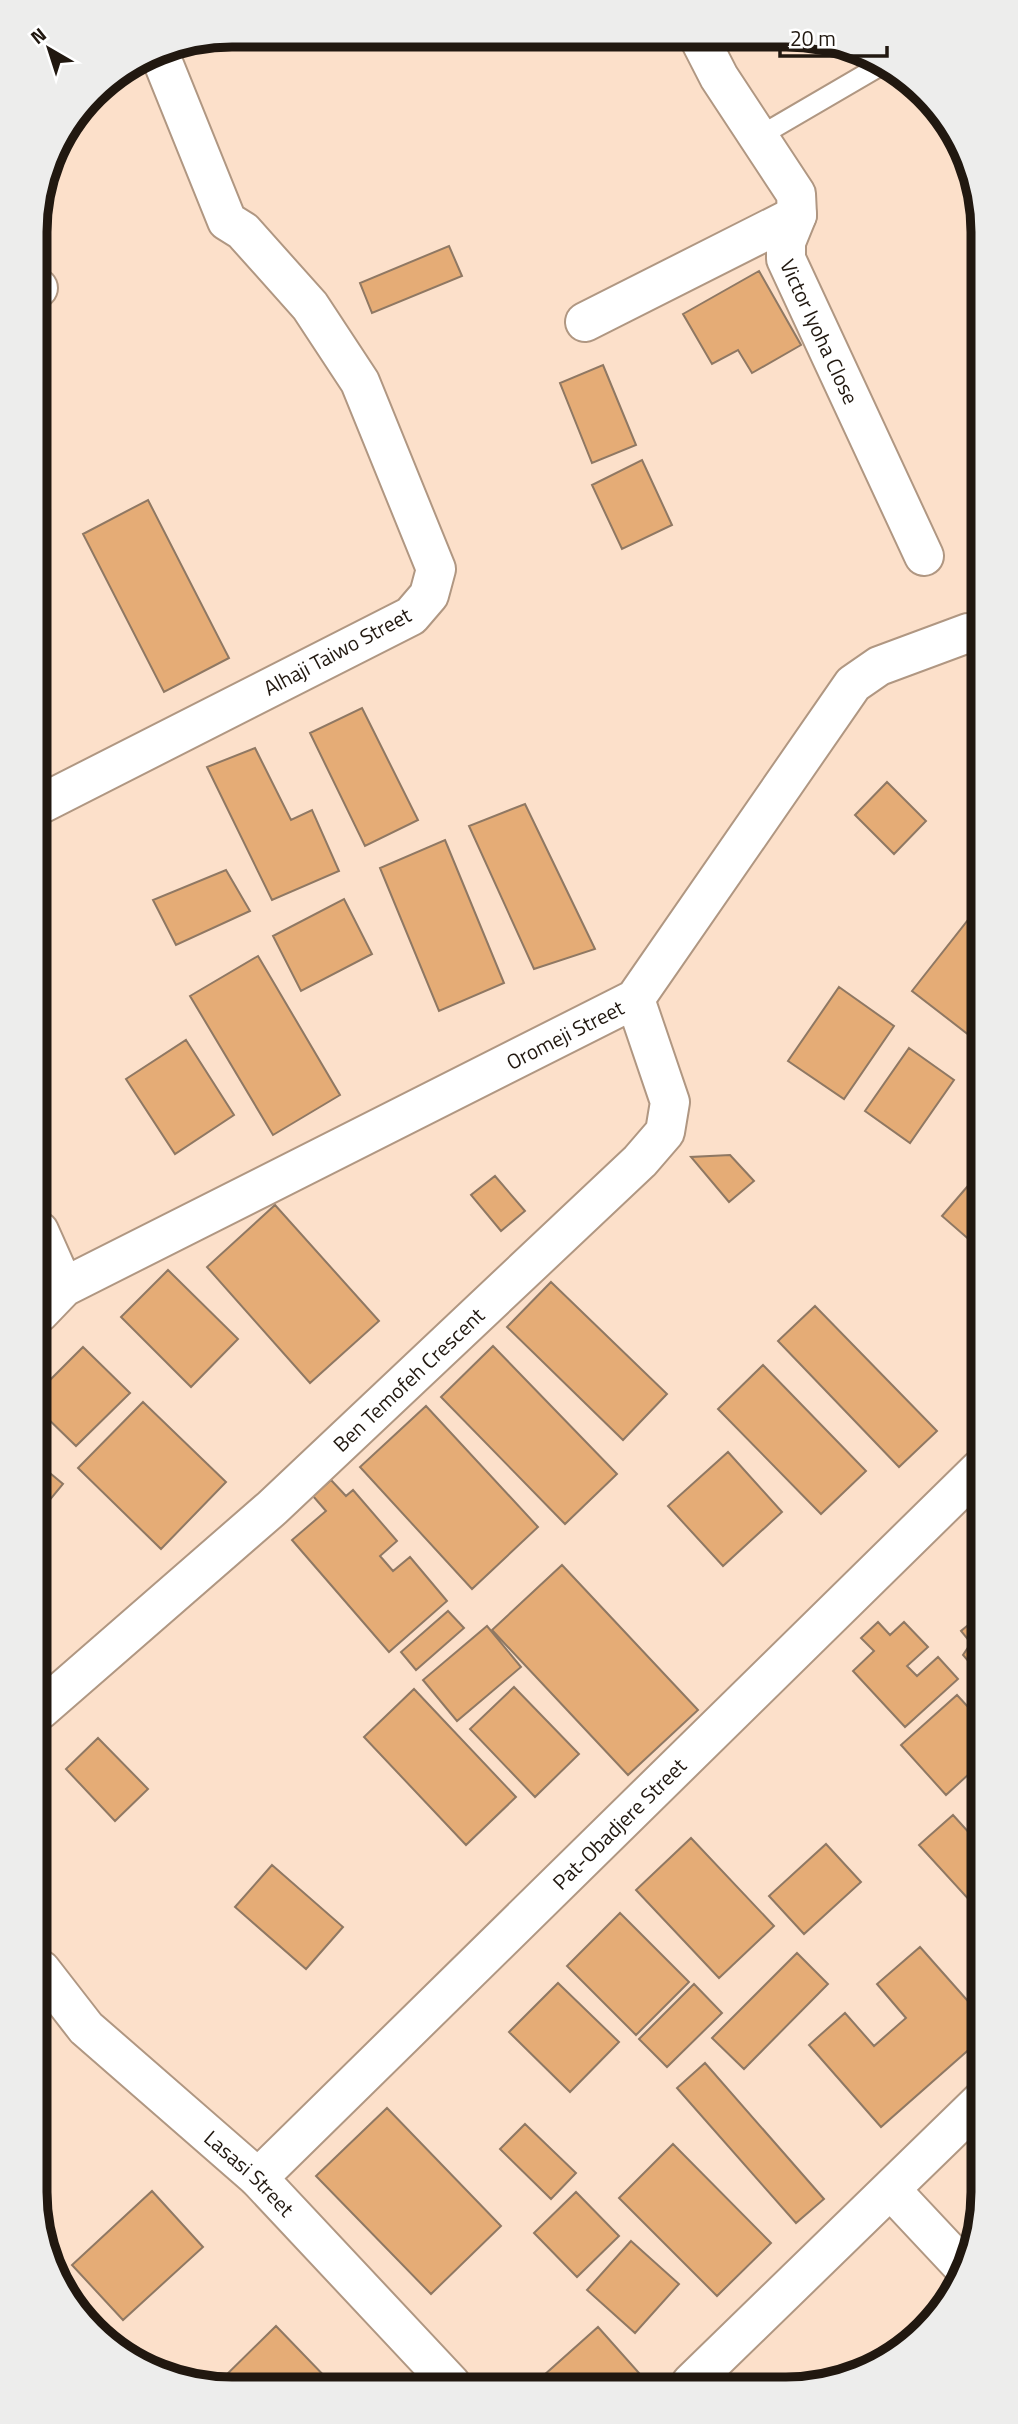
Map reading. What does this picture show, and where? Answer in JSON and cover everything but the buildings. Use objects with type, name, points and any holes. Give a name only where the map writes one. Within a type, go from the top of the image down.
[{"type":"street","points":[[585,322],[797,215],[796,194],[719,77],[704,47]]},
{"type":"street","name":"Alhaji Taiwo Street","points":[[48,801],[411,616],[429,595],[436,569],[360,382],[310,306],[243,231],[227,221],[162,61]]},
{"type":"street","name":"Victor Iyoha Close","points":[[797,215],[786,242],[786,259],[924,556]]},
{"type":"street","name":"Oromeji Street","points":[[51,1300],[635,999],[853,684],[879,666],[971,633]]},
{"type":"street","name":"Ben Temofeh Crescent","points":[[47,1704],[272,1508],[640,1161],[665,1132],[670,1102],[635,999]]},
{"type":"street","points":[[47,1281],[51,1300]]},
{"type":"street","name":"Pat-Obadjere Street","points":[[258,2178],[970,1478]]},
{"type":"street","name":"Lasasi Street","points":[[47,1978],[86,2028],[258,2178],[444,2377]]},
{"type":"street","points":[[697,2377],[970,2112]]},
{"type":"street","points":[[891,2190],[958,2261]]},
{"type":"lane","points":[[758,137],[874,69]]}]
